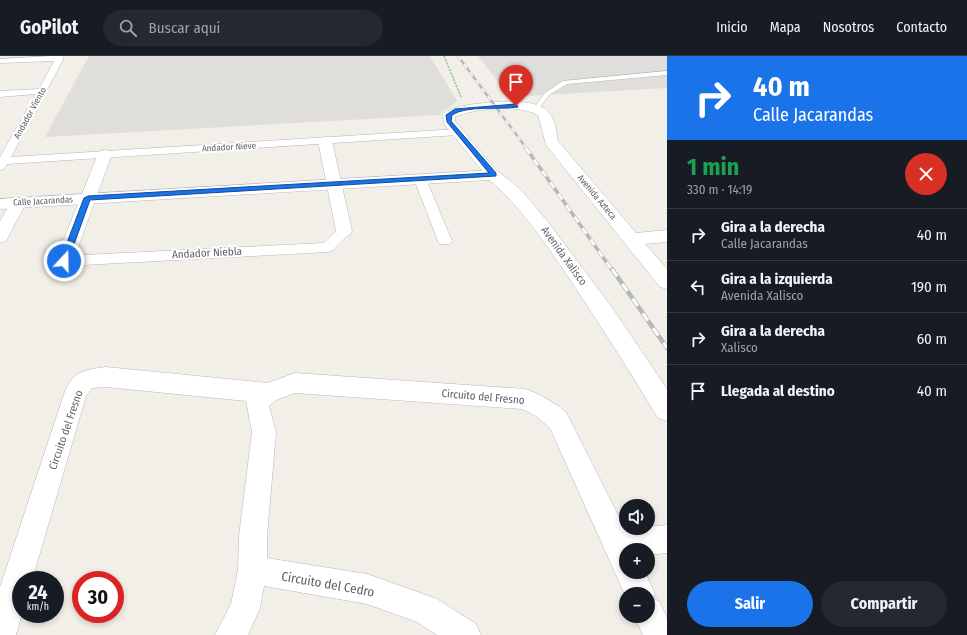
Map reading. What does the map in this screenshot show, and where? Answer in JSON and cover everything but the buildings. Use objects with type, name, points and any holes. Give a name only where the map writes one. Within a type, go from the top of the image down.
[{"type":"street","name":"Andador Viento","points":[[0,61],[60,58],[1,163]]},
{"type":"street","points":[[0,94],[42,92]]},
{"type":"street","points":[[466,109],[516,106],[537,108]]},
{"type":"street","name":"Avenida Azteca","points":[[537,108],[543,113],[551,142],[665,275]]},
{"type":"street","name":"Avenida Xalisco","points":[[466,109],[455,110],[449,115],[448,121],[493,175],[515,193],[542,226],[606,315],[667,410]]},
{"type":"street","name":"Andador Nieve","points":[[1,163],[105,154],[458,132]]},
{"type":"street","points":[[325,141],[344,231]]},
{"type":"street","points":[[64,261],[105,154]]},
{"type":"street","name":"Calle Jacarandas","points":[[0,204],[333,183],[493,175]]},
{"type":"street","points":[[420,179],[445,241]]},
{"type":"street","points":[[0,237],[18,203]]},
{"type":"street","name":"Andador Niebla","points":[[64,261],[328,247],[344,231]]},
{"type":"street","points":[[633,239],[667,236]]},
{"type":"street","name":"Circuito del Fresno","points":[[0,635],[76,391],[86,379],[106,377],[268,393],[295,383],[525,399],[544,409],[558,420],[619,550]]},
{"type":"street","points":[[231,635],[245,608],[253,570],[253,536],[264,432],[257,403],[268,393]]},
{"type":"street","name":"Circuito del Fresno","points":[[655,543],[667,539]]},
{"type":"street","name":"Circuito del Cedro","points":[[253,570],[368,589],[426,610],[465,635]]},
{"type":"street","points":[[653,623],[659,635]]},
{"type":"lane","points":[[537,108],[547,94],[565,82],[667,74]]},
{"type":"path","points":[[444,56],[466,109]]},
{"type":"shaded area","points":[[89,56],[430,56],[457,101],[439,115],[45,137]]},
{"type":"shaded area","points":[[478,56],[667,56],[667,88],[510,97]]},
{"type":"railway","points":[[458,56],[527,149]]},
{"type":"railway","points":[[526,148],[612,270]]},
{"type":"railway","points":[[612,269],[667,348]]},
{"type":"route","points":[[64,261],[88,198],[493,175],[448,121],[449,115],[455,110],[516,106]]}]
